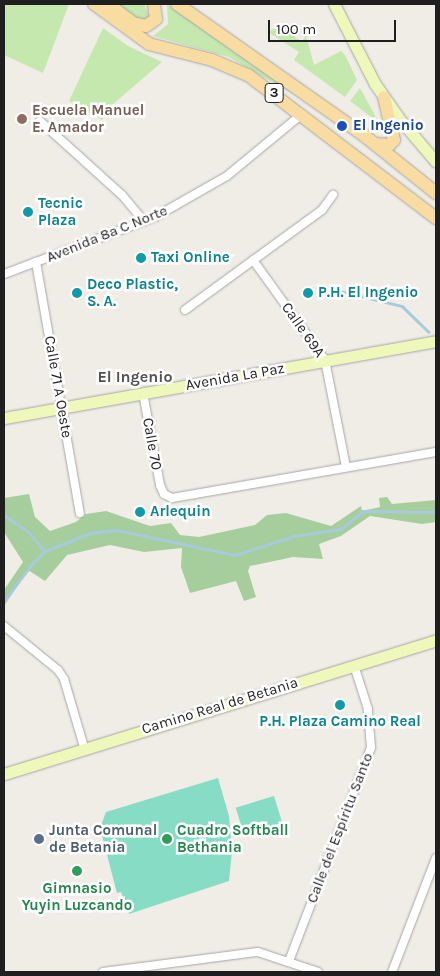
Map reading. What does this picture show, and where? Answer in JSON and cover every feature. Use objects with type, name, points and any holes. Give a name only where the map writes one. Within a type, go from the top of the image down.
[{"type":"main road","name":"3","points":[[94,4],[149,44],[212,60],[248,75],[302,114],[436,218]]},
{"type":"main road","points":[[108,4],[133,23],[144,26],[156,19],[154,4]]},
{"type":"main road","name":"3","points":[[177,4],[375,144],[436,193]]},
{"type":"main road","points":[[334,4],[352,44],[384,97],[436,162]]},
{"type":"main road","points":[[375,144],[389,145],[394,140],[384,97]]},
{"type":"main road","name":"Avenida La Paz","points":[[4,418],[436,340]]},
{"type":"main road","name":"Camino Real de Betania","points":[[4,774],[84,747],[436,640]]},
{"type":"street","name":"Avenida 8a C Norte","points":[[4,274],[144,221],[227,176],[302,114]]},
{"type":"street","points":[[40,121],[102,176],[144,221]]},
{"type":"street","points":[[185,310],[322,210],[333,195]]},
{"type":"street","name":"Calle 69A","points":[[253,260],[325,360],[346,467]]},
{"type":"street","name":"Calle 71 A Oeste","points":[[36,262],[80,513]]},
{"type":"street","name":"Calle 70","points":[[143,393],[160,485],[164,494],[172,498],[185,498],[346,467]]},
{"type":"street","points":[[346,467],[436,452]]},
{"type":"street","points":[[4,626],[58,670],[64,679],[84,747]]},
{"type":"street","name":"Calle del Espíritu Santo","points":[[289,961],[371,747],[368,709],[354,665]]},
{"type":"street","points":[[392,972],[436,858]]},
{"type":"street","points":[[103,972],[235,953],[258,952],[318,972]]},
{"type":"green space","points":[[4,4],[69,4],[43,73],[4,55]]},
{"type":"green space","points":[[115,4],[144,4],[150,18],[143,22]]},
{"type":"green space","points":[[167,4],[293,94],[229,57],[153,36],[168,24]]},
{"type":"green space","points":[[279,26],[302,42],[306,35],[314,65],[341,51],[345,55],[357,80],[345,97],[294,60],[299,52],[268,32]]},
{"type":"green space","points":[[103,28],[128,46],[162,62],[112,105],[102,120],[69,101]]},
{"type":"green space","points":[[360,88],[377,119],[375,120],[350,101]]},
{"type":"green space","points":[[29,494],[35,517],[50,531],[76,522],[86,514],[106,511],[150,526],[171,523],[180,535],[199,537],[255,525],[267,515],[286,513],[331,526],[361,506],[362,511],[380,507],[379,498],[387,497],[392,504],[436,500],[436,522],[422,524],[370,516],[341,536],[319,544],[323,559],[293,557],[250,566],[248,571],[256,597],[244,601],[236,581],[190,593],[181,567],[182,548],[144,552],[110,545],[67,555],[45,581],[28,570],[4,606],[4,590],[23,562],[4,532],[4,498]]},
{"type":"green space","name":"Cuadro Softball Bethania","points":[[218,778],[229,816],[232,851],[229,881],[129,914],[121,892],[117,893],[100,828],[106,812]]},
{"type":"green space","points":[[274,796],[282,823],[244,834],[236,808]]},
{"type":"waterway","points":[[335,290],[402,306],[429,332]]},
{"type":"waterway","points":[[4,515],[28,531],[45,551],[91,533],[117,530],[235,555],[294,536],[341,529],[363,511],[436,512]]},
{"type":"waterway","points":[[4,601],[31,565],[45,551]]},
{"type":"place","name":"Escuela Manuel E. Amador","points":[[22,119]]},
{"type":"place","name":"El Ingenio","points":[[342,126]]},
{"type":"place","name":"Tecnic Plaza","points":[[28,212]]},
{"type":"place","name":"Taxi Online","points":[[141,258]]},
{"type":"place","name":"Deco Plastic, S. A.","points":[[77,293]]},
{"type":"place","name":"P.H. El Ingenio","points":[[308,293]]},
{"type":"place","name":"Arlequin","points":[[140,512]]},
{"type":"place","name":"P.H. Plaza Camino Real","points":[[340,705]]},
{"type":"place","name":"Junta Comunal de Betania","points":[[39,839]]},
{"type":"place","name":"Cuadro Softball Bethania","points":[[167,839]]},
{"type":"place","name":"Gimnasio Yuyin Luzcando","points":[[77,871]]},
{"type":"district","name":"El Ingenio","points":[[135,377]]}]
